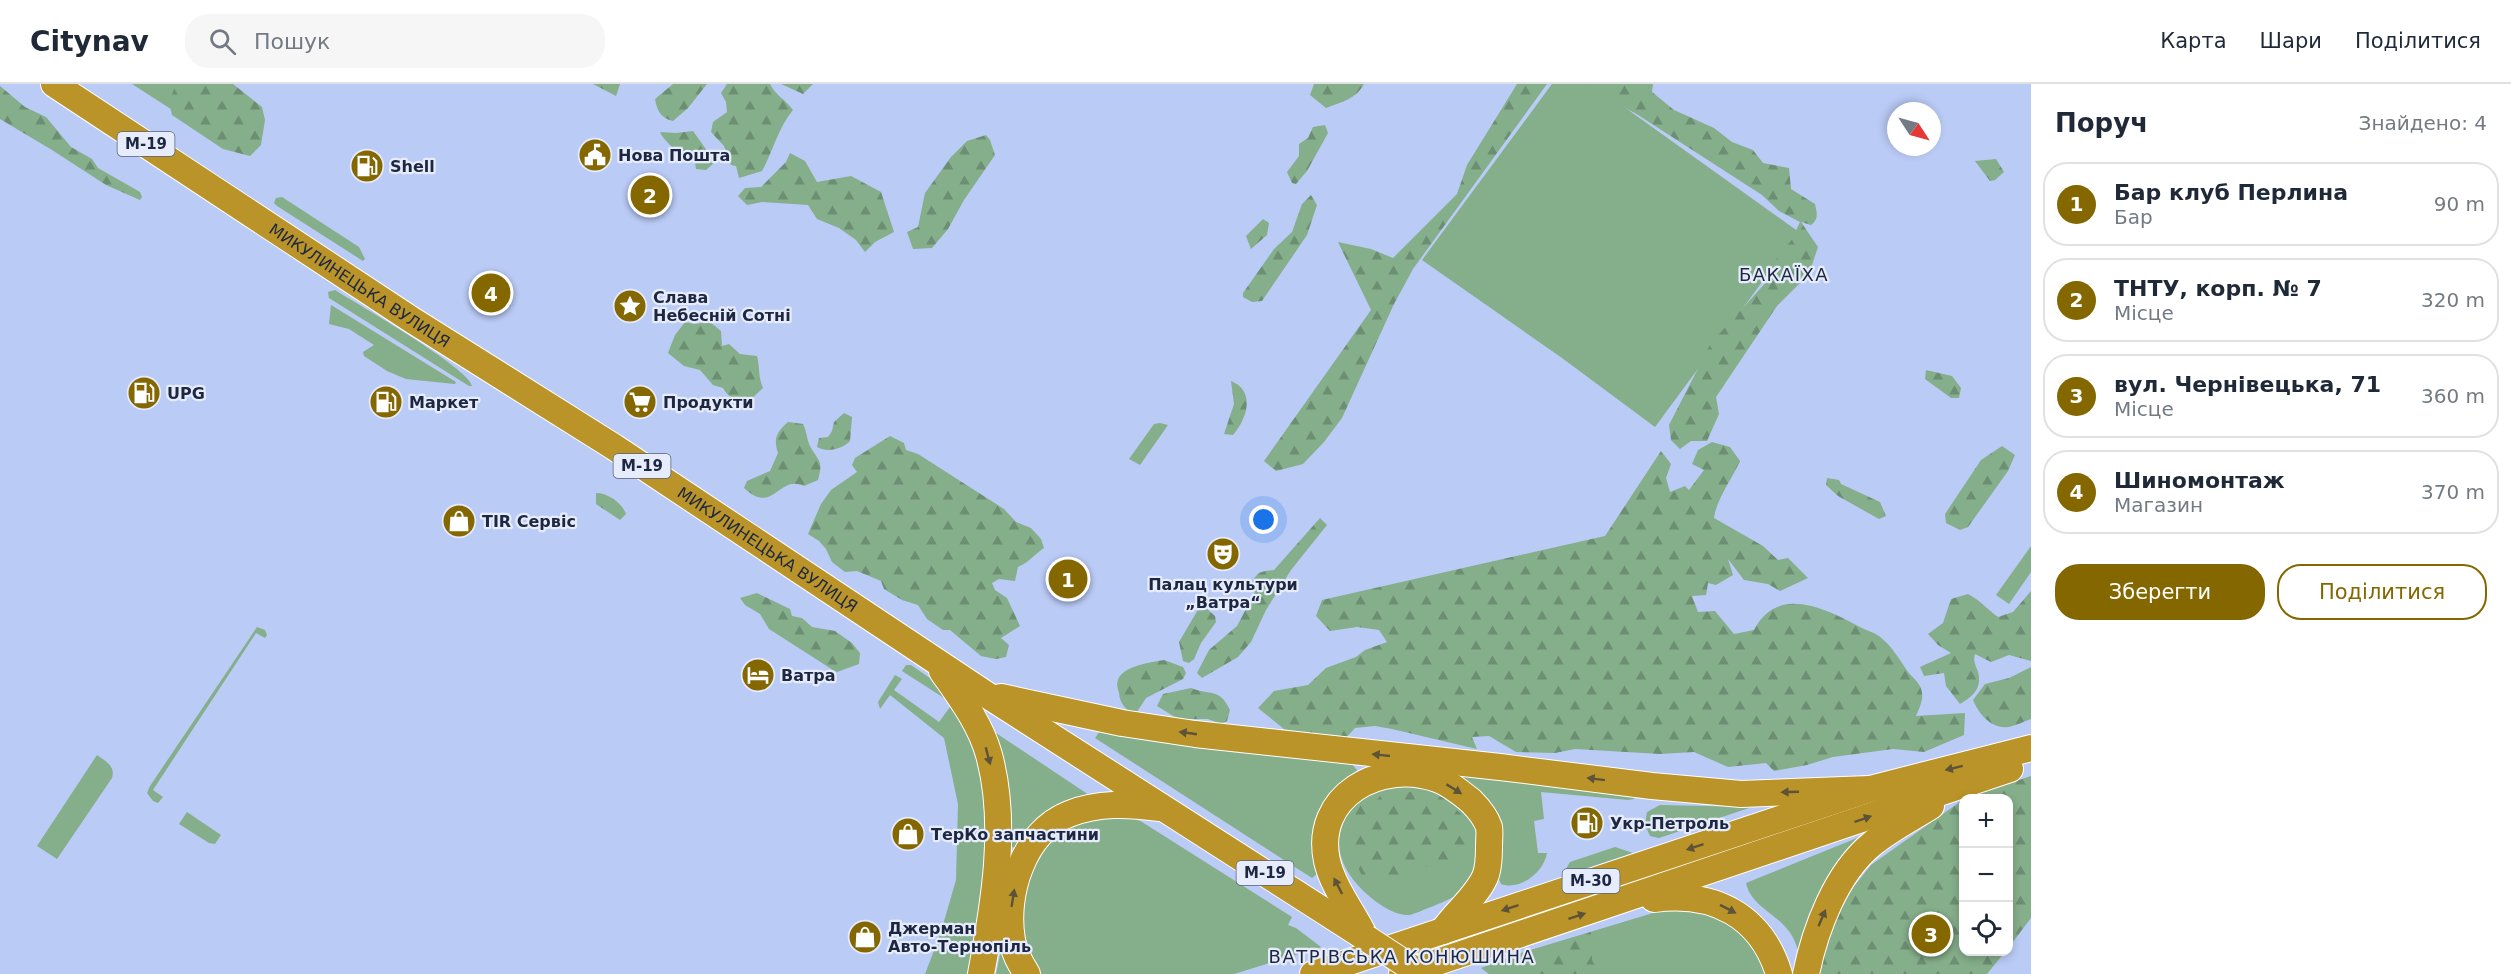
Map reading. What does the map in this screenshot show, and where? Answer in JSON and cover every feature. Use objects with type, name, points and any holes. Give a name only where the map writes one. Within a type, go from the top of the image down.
[{"type":"highway","name":"МИКУЛИНЕЦЬКА ВУЛИЦЯ","points":[[54,84],[412,320],[623,453],[987,695],[1421,974]]},
{"type":"highway","name":"М-19","points":[[933,659],[972,716],[989,755],[991,767],[998,849],[990,923],[981,974]]},
{"type":"highway","points":[[987,695],[1122,723],[1196,734],[1652,786],[1741,794],[1870,789]]},
{"type":"highway","name":"М-30","points":[[1313,974],[1870,789],[2031,748]]},
{"type":"highway","name":"М-30","points":[[1609,906],[2031,762]]},
{"type":"highway","points":[[1366,938],[1338,888],[1327,862],[1325,844],[1328,825],[1335,809],[1350,790],[1366,780],[1387,776],[1408,775],[1436,779],[1460,791],[1478,808],[1489,827],[1489,855],[1485,878],[1443,931]]},
{"type":"highway","points":[[1806,974],[1817,931],[1828,903],[1848,872],[1871,844],[1964,785]]},
{"type":"highway","points":[[1027,974],[1014,950],[1010,916],[1022,862],[1038,837],[1052,822],[1088,807],[1108,804],[1164,808]]},
{"type":"highway","points":[[1402,974],[1609,906],[1679,896],[1724,906],[1740,916],[1766,943],[1779,974]]},
{"type":"green space","points":[[132,84],[196,84],[177,113]]},
{"type":"green space","points":[[176,84],[233,84],[262,107],[265,120],[261,145],[250,156],[223,149],[172,115],[169,102]]},
{"type":"green space","points":[[593,84],[620,84],[616,96]]},
{"type":"green space","points":[[673,84],[707,84],[688,108],[673,121],[660,113],[655,99]]},
{"type":"green space","points":[[727,84],[770,84],[793,110],[762,171],[739,178],[736,166],[731,165],[724,146],[711,132],[713,122],[727,112],[726,102],[721,93]]},
{"type":"green space","points":[[781,84],[813,84],[803,94]]},
{"type":"green space","points":[[1314,84],[1364,84],[1353,97],[1326,108],[1310,95]]},
{"type":"green space","points":[[1517,84],[1547,84],[1413,269],[1394,304],[1342,418],[1303,464],[1276,471],[1264,461],[1371,310],[1338,242],[1371,249],[1393,258],[1457,194],[1467,165]]},
{"type":"green space","points":[[1552,84],[1592,84],[1799,232],[1655,427],[1562,358],[1422,260]]},
{"type":"green space","points":[[1589,84],[1653,84],[1652,92],[1674,110],[1714,128],[1732,142],[1753,150],[1763,163],[1789,168],[1791,189],[1815,204],[1817,216],[1814,223],[1811,225],[1801,222],[1818,247],[1809,274],[1777,306],[1716,397],[1719,414],[1707,441],[1691,441],[1680,449],[1671,440],[1669,425],[1711,343],[1769,279],[1779,253],[1791,241],[1800,222],[1779,211],[1762,195],[1635,113],[1610,101]]},
{"type":"green space","points":[[0,86],[25,107],[46,117],[71,147],[92,159],[98,168],[140,192],[142,197],[140,200],[106,185],[0,119]]},
{"type":"green space","points":[[1325,125],[1328,133],[1307,171],[1296,184],[1292,183],[1287,172],[1299,156],[1299,144],[1308,138],[1313,127]]},
{"type":"green space","points":[[693,131],[715,162],[706,170],[696,169],[694,156],[676,156],[660,132]]},
{"type":"green space","points":[[986,135],[995,155],[964,200],[948,229],[932,248],[913,249],[907,232],[918,227],[925,193],[951,157],[967,141]]},
{"type":"green space","points":[[790,153],[805,161],[817,182],[851,176],[881,192],[894,232],[875,242],[865,252],[856,240],[839,228],[817,219],[808,205],[762,202],[747,205],[738,196],[745,188],[761,187],[786,162]]},
{"type":"green space","points":[[1996,159],[2004,172],[1995,180],[1990,181],[1975,161]]},
{"type":"green space","points":[[1311,195],[1317,205],[1307,235],[1262,301],[1252,302],[1243,297],[1243,293],[1274,249],[1292,232],[1302,204]]},
{"type":"green space","points":[[282,197],[359,247],[365,259],[363,261],[277,206],[274,203],[276,198]]},
{"type":"green space","points":[[1263,219],[1269,223],[1267,235],[1251,249],[1246,236]]},
{"type":"green space","points":[[335,290],[433,351],[466,377],[472,386],[329,298],[328,292]]},
{"type":"green space","points":[[331,305],[456,382],[455,384],[406,379],[387,371],[364,356],[363,352],[374,345],[349,329],[329,324]]},
{"type":"green space","points":[[685,322],[694,324],[710,322],[721,331],[722,346],[729,344],[740,354],[757,356],[763,388],[745,405],[735,400],[723,388],[713,385],[700,370],[684,366],[668,353],[675,335]]},
{"type":"green space","points":[[1926,370],[1952,376],[1961,388],[1959,398],[1951,398],[1925,379]]},
{"type":"green space","points":[[1231,381],[1244,391],[1247,406],[1242,421],[1233,435],[1224,434],[1234,404]]},
{"type":"green space","points":[[844,413],[852,417],[850,441],[834,449],[825,450],[817,447],[819,438],[828,437],[834,422]]},
{"type":"green space","points":[[788,422],[803,424],[810,446],[820,462],[818,480],[804,486],[788,485],[769,497],[762,498],[754,495],[744,488],[747,481],[770,471],[778,453],[777,436]]},
{"type":"green space","points":[[1154,424],[1168,425],[1140,465],[1129,459]]},
{"type":"green space","points":[[890,436],[904,443],[906,450],[918,454],[1004,509],[1016,522],[1031,528],[1041,539],[1044,548],[1018,567],[1015,581],[999,579],[992,583],[995,590],[1007,598],[1020,626],[1001,638],[1009,645],[1006,657],[996,659],[981,656],[950,630],[943,630],[927,619],[918,605],[902,600],[884,589],[881,581],[857,571],[845,572],[832,562],[819,541],[808,534],[821,504],[831,490],[857,472],[852,465],[855,458]]},
{"type":"green space","points":[[1712,442],[1730,447],[1740,461],[1721,497],[1714,518],[1763,546],[1778,560],[1788,558],[1808,578],[1780,591],[1768,584],[1744,580],[1728,559],[1733,575],[1716,585],[1708,583],[1706,595],[1692,596],[1698,612],[1715,611],[1734,634],[1754,630],[1764,616],[1775,608],[1788,604],[1816,607],[1845,619],[1877,635],[1892,648],[1922,690],[1922,699],[1916,716],[1965,713],[1964,735],[1924,752],[1893,749],[1833,757],[1774,771],[1766,763],[1728,767],[1694,752],[1660,754],[1575,749],[1555,753],[1516,752],[1489,736],[1472,737],[1477,749],[1375,726],[1355,728],[1343,741],[1284,729],[1258,708],[1274,691],[1308,685],[1326,668],[1387,642],[1379,630],[1357,627],[1330,631],[1316,616],[1322,600],[1605,536],[1661,451],[1671,464],[1666,478],[1670,492],[1685,486],[1689,490],[1704,470],[1692,464],[1698,450]]},
{"type":"green space","points":[[2002,446],[2015,455],[2008,471],[1968,527],[1960,530],[1946,523],[1945,514],[1981,460]]},
{"type":"green space","points":[[1827,478],[1839,480],[1841,484],[1880,502],[1886,516],[1879,519],[1838,496],[1826,485]]},
{"type":"green space","points":[[596,493],[614,499],[626,514],[620,520],[596,504]]},
{"type":"green space","points":[[1320,518],[1327,525],[1291,570],[1266,610],[1251,642],[1238,657],[1202,678],[1197,673],[1209,650],[1237,626],[1255,592],[1251,586],[1257,575],[1274,570]]},
{"type":"green space","points":[[2031,546],[2031,572],[2009,604],[1996,595]]},
{"type":"green space","points":[[2031,591],[2031,661],[2009,655],[1991,662],[1975,654],[1974,661],[1979,675],[1978,687],[1971,697],[1960,704],[1946,686],[1944,673],[1924,676],[1920,667],[1951,653],[1938,645],[1928,634],[1943,623],[1951,599],[1968,594],[1998,617],[2013,612]]},
{"type":"green space","points":[[757,593],[790,609],[792,616],[802,618],[812,627],[835,631],[852,643],[860,653],[859,664],[837,672],[769,629],[760,614],[745,605],[740,598]]},
{"type":"green space","points":[[1205,607],[1215,616],[1216,622],[1201,643],[1194,659],[1189,663],[1183,661],[1179,642],[1199,608]]},
{"type":"green space","points":[[257,627],[265,630],[267,635],[265,638],[256,633],[153,790],[163,797],[158,803],[153,801],[147,793],[150,786]]},
{"type":"green space","points":[[1164,660],[1183,667],[1186,673],[1183,679],[1146,698],[1135,715],[1122,703],[1117,686],[1118,680],[1125,671],[1131,668]]},
{"type":"green space","points":[[906,665],[911,665],[937,683],[954,702],[902,671]]},
{"type":"green space","points":[[2031,667],[2031,719],[2008,727],[1996,726],[1986,720],[1973,700],[1985,684],[2009,678]]},
{"type":"green space","points":[[895,675],[902,679],[894,690],[939,722],[950,707],[961,713],[982,773],[986,817],[985,862],[970,974],[925,974],[940,935],[956,880],[958,804],[944,738],[890,695],[880,709],[878,702]]},
{"type":"green space","points":[[1191,688],[1214,693],[1222,698],[1230,710],[1227,721],[1221,724],[1208,719],[1178,719],[1157,706],[1163,694]]},
{"type":"green space","points":[[987,727],[1092,797],[1016,848],[1007,845]]},
{"type":"green space","points":[[1100,731],[1351,763],[1357,770],[1318,849],[1317,874],[1312,878],[1095,738]]},
{"type":"green space","points":[[97,755],[111,767],[112,778],[57,859],[37,846]]},
{"type":"green space","points":[[1453,774],[1636,795],[1634,799],[1628,800],[1541,792],[1544,819],[1534,821],[1538,853],[1547,853],[1545,860],[1530,878],[1516,885],[1508,885],[1501,884]]},
{"type":"green space","points":[[2031,776],[2031,918],[2013,942],[2013,794],[1976,794]]},
{"type":"green space","points":[[1412,780],[1459,799],[1474,821],[1479,833],[1480,846],[1475,871],[1459,893],[1446,901],[1409,915],[1384,907],[1361,888],[1344,863],[1339,842],[1343,822],[1361,792]]},
{"type":"green space","points":[[1425,791],[1442,797],[1469,821],[1470,839],[1457,858],[1421,868],[1407,860],[1400,859],[1402,875],[1390,876],[1377,873],[1362,876],[1350,850],[1348,834],[1351,820],[1362,797],[1374,802],[1384,793]]},
{"type":"green space","points":[[1959,803],[1959,956],[2002,956],[1987,974],[1815,974],[1840,904],[1871,865]]},
{"type":"green space","points":[[1660,805],[1752,807],[1659,838],[1650,836],[1645,825],[1647,812]]},
{"type":"green space","points":[[187,812],[221,835],[215,844],[209,843],[179,824]]},
{"type":"green space","points":[[1122,813],[1142,822],[1292,917],[1288,925],[1296,928],[1321,947],[1234,974],[1036,974],[1020,929],[1025,882],[1040,848],[1073,821]]},
{"type":"green space","points":[[1867,834],[1799,957],[1796,943],[1790,932],[1757,902],[1746,883]]},
{"type":"green space","points":[[1615,847],[1633,853],[1561,877],[1570,862]]},
{"type":"green space","points":[[1673,907],[1723,915],[1762,950],[1771,974],[1489,974],[1481,968],[1527,951]]},
{"type":"green space","points":[[1591,932],[1592,960],[1600,974],[1530,974],[1532,965],[1550,960],[1560,954],[1569,939]]},
{"type":"green space","points":[[1001,950],[1014,974],[996,974]]},
{"type":"place","name":"Нова Пошта","points":[[595,155]]},
{"type":"place","name":"Shell","points":[[367,166]]},
{"type":"place","name":"ТНТУ, корп. № 7","points":[[650,195]]},
{"type":"place","name":"Шиномонтаж","points":[[491,293]]},
{"type":"place","name":"Слава Небесній Сотні","points":[[630,306]]},
{"type":"place","name":"UPG","points":[[144,393]]},
{"type":"place","name":"Маркет","points":[[386,402]]},
{"type":"place","name":"Продукти","points":[[640,402]]},
{"type":"place","name":"TIR Сервіс","points":[[459,521]]},
{"type":"place","name":"Палац культури „Ватра“","points":[[1223,554]]},
{"type":"place","name":"Бар клуб Перлина","points":[[1068,579]]},
{"type":"place","name":"Ватра","points":[[758,675]]},
{"type":"place","name":"Укр-Петроль","points":[[1587,823]]},
{"type":"place","name":"ТерКо запчастини","points":[[908,834]]},
{"type":"place","name":"вул. Чернівецька, 71","points":[[1931,934]]},
{"type":"place","name":"Джерман Авто-Тернопіль","points":[[865,937]]},
{"type":"district","name":"БАКАЇХА","points":[[1784,274]]},
{"type":"district","name":"ВАТРІВСЬКА КОНЮШИНА","points":[[1402,956]]}]
